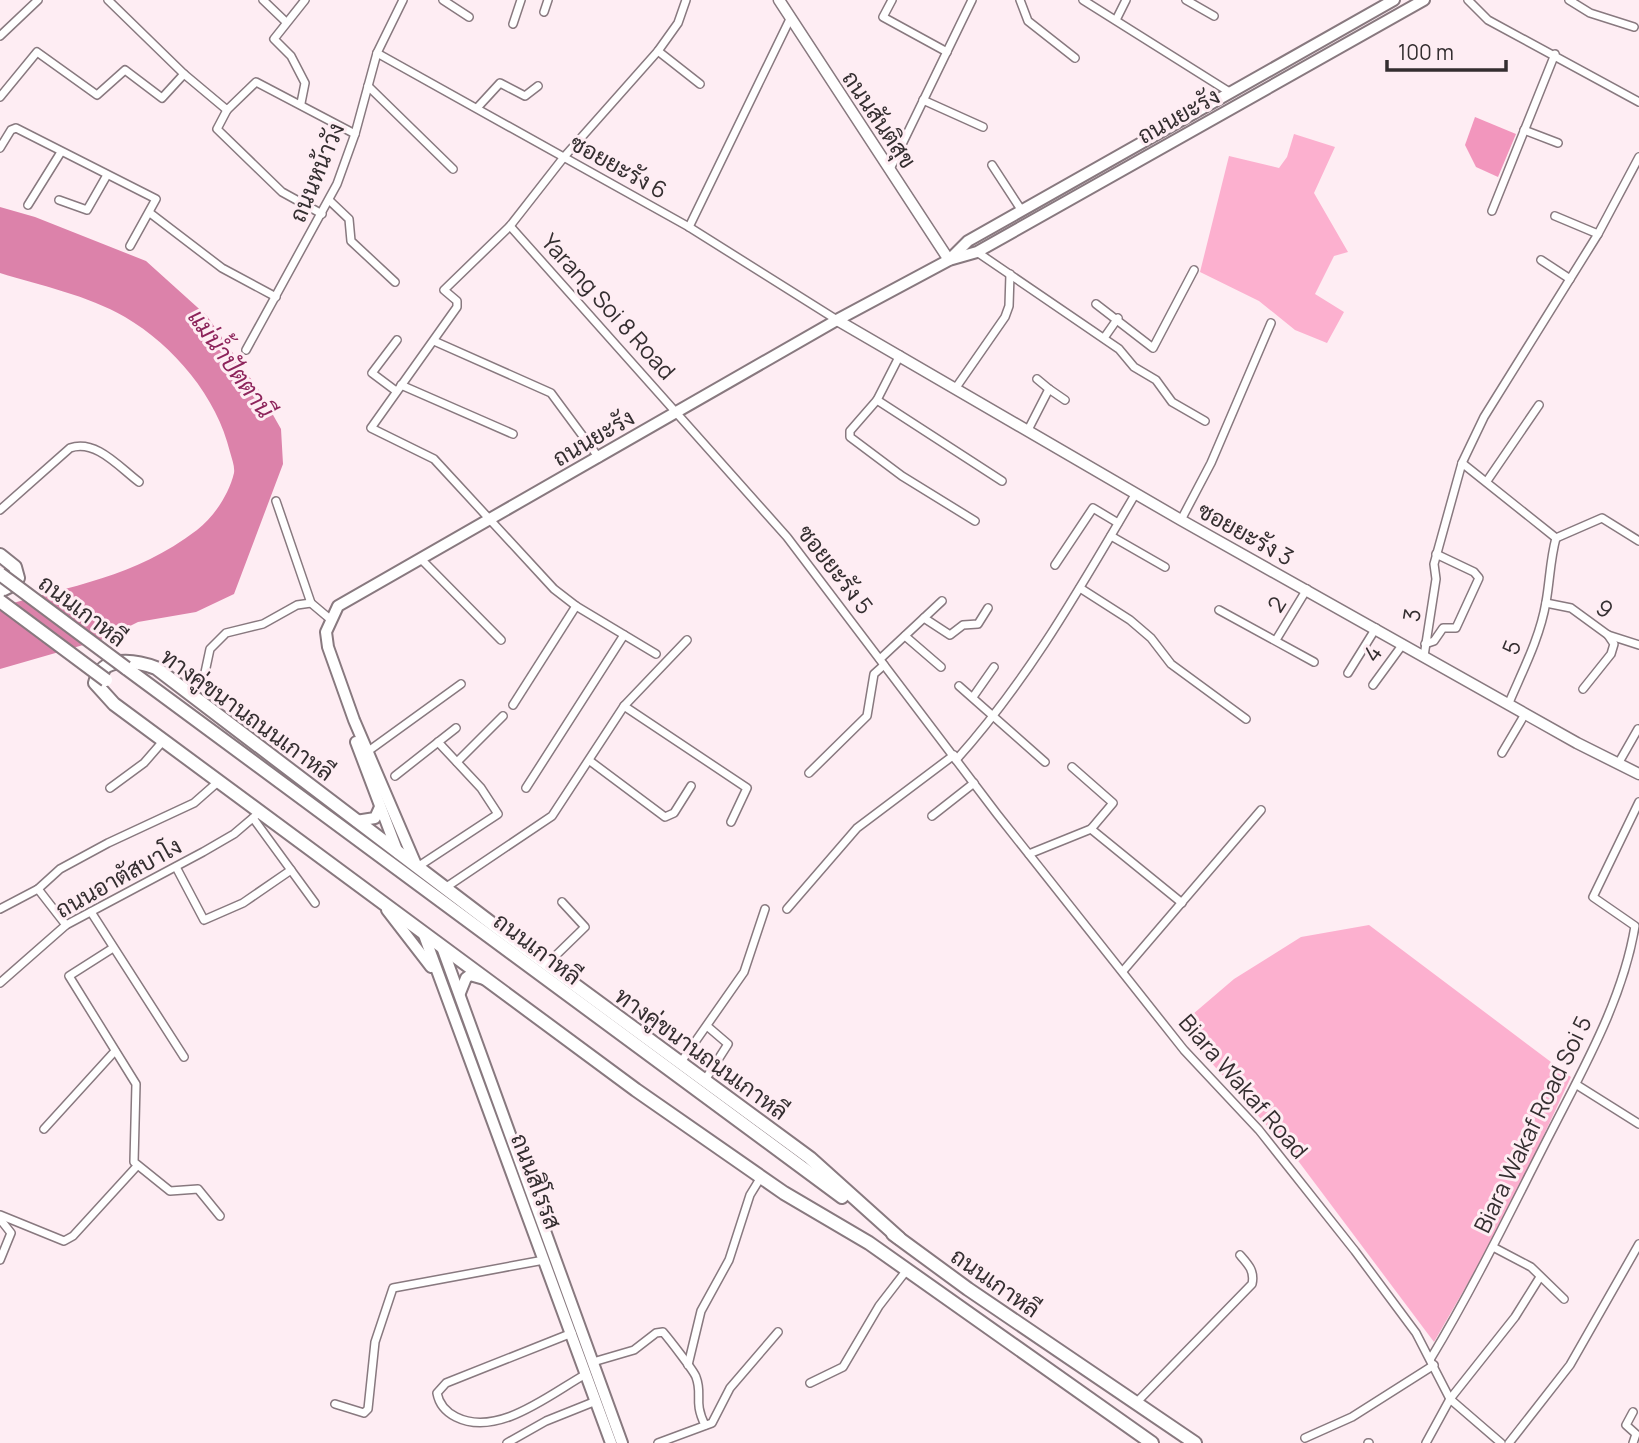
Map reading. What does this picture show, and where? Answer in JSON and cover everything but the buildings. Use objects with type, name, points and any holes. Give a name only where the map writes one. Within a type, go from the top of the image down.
[{"type":"highway","points":[[0,555],[15,567],[18,578],[0,591]]},
{"type":"highway","name":"ถนนเกาหลี","points":[[0,574],[581,1006],[968,1289],[1195,1443]]},
{"type":"highway","name":"ถนนเกาหลี","points":[[0,601],[106,680]]},
{"type":"highway","name":"ทางคู่ขนานถนนเกาหลี","points":[[869,1242],[761,1177],[257,815],[220,781],[99,691],[95,683],[97,674],[105,666],[123,660],[156,668],[398,853],[419,865],[445,888],[810,1158],[899,1238]]},
{"type":"highway","points":[[126,668],[309,793],[356,821]]},
{"type":"highway","name":"ถนนเกาหลี","points":[[869,1242],[906,1271],[1152,1443]]},
{"type":"highway","points":[[968,1289],[975,1319]]},
{"type":"highway","points":[[1093,1402],[1106,1384]]},
{"type":"main road","name":"ถนนยะรัง","points":[[948,260],[968,241],[1232,93],[1381,3],[1394,0]]},
{"type":"main road","name":"ถนนยะรัง","points":[[330,619],[338,606],[356,594],[600,458],[837,320],[948,260],[977,252],[1424,0]]},
{"type":"main road","points":[[1122,155],[1128,167]]},
{"type":"main road","points":[[330,619],[326,632],[328,647],[344,692],[367,752],[419,865]]},
{"type":"main road","points":[[344,692],[349,725],[398,853]]},
{"type":"main road","points":[[356,821],[375,818],[380,807]]},
{"type":"main road","points":[[382,904],[439,977]]},
{"type":"main road","name":"ถนนสิโรรส","points":[[424,935],[611,1443]]},
{"type":"main road","name":"ถนนสิโรรส","points":[[442,947],[622,1443]]},
{"type":"main road","points":[[459,997],[466,978],[470,975],[486,979]]},
{"type":"street","points":[[0,36],[38,0]]},
{"type":"street","points":[[108,0],[184,74],[227,110]]},
{"type":"street","points":[[263,0],[286,22]]},
{"type":"street","points":[[301,103],[305,83],[291,56],[274,39],[305,0]]},
{"type":"street","name":"ถนนหน้าวัง","points":[[246,350],[329,200],[355,134],[377,53],[403,0]]},
{"type":"street","points":[[443,0],[469,17]]},
{"type":"street","points":[[513,24],[522,0]]},
{"type":"street","points":[[544,12],[548,0]]},
{"type":"street","points":[[656,654],[576,606],[554,589],[434,459],[371,428],[458,304],[444,290],[510,226],[564,157],[658,51],[678,23],[686,0]]},
{"type":"street","name":"ถนนสันติสุข","points":[[779,0],[948,260]]},
{"type":"street","points":[[892,0],[883,17],[947,52]]},
{"type":"street","points":[[890,169],[972,0]]},
{"type":"street","points":[[1020,0],[1028,20],[1075,58]]},
{"type":"street","points":[[1083,0],[1232,93]]},
{"type":"street","points":[[1116,20],[1126,0]]},
{"type":"street","points":[[1186,0],[1214,16]]},
{"type":"street","points":[[1468,0],[1488,20],[1639,102]]},
{"type":"street","points":[[1569,0],[1590,13],[1634,27]]},
{"type":"street","points":[[689,227],[790,19]]},
{"type":"street","points":[[658,51],[700,84]]},
{"type":"street","points":[[0,97],[37,52],[97,95],[125,70],[162,99],[184,74]]},
{"type":"street","name":"ซอยยะรัง 6","points":[[377,53],[689,227],[837,320]]},
{"type":"street","points":[[1492,211],[1555,54]]},
{"type":"street","points":[[322,214],[282,192],[217,129],[227,110],[256,82],[301,103],[355,134]]},
{"type":"street","points":[[477,108],[500,83],[525,96],[538,86]]},
{"type":"street","points":[[368,86],[453,169]]},
{"type":"street","points":[[923,100],[983,127]]},
{"type":"street","points":[[0,148],[11,130],[16,128],[156,200],[130,246]]},
{"type":"street","points":[[1524,130],[1558,143]]},
{"type":"street","points":[[29,205],[61,152]]},
{"type":"street","name":"3","points":[[1424,656],[1436,579],[1436,554],[1462,463],[1484,417],[1598,234],[1639,157]]},
{"type":"street","points":[[992,165],[1022,211]]},
{"type":"street","points":[[59,200],[87,210],[107,175]]},
{"type":"street","points":[[329,200],[349,219],[351,241],[396,282]]},
{"type":"street","points":[[150,213],[222,268],[276,297]]},
{"type":"street","points":[[1555,216],[1598,234]]},
{"type":"street","name":"Yarang Soi 8 Road","points":[[510,226],[680,412]]},
{"type":"street","points":[[977,252],[1119,349],[1134,367],[1156,380],[1180,409],[1205,421]]},
{"type":"street","points":[[1541,260],[1570,279]]},
{"type":"street","points":[[1097,304],[1153,348],[1194,270]]},
{"type":"street","points":[[955,389],[1008,312],[1010,274]]},
{"type":"street","points":[[1104,338],[1118,318]]},
{"type":"street","name":"ซอยยะรัง 3","points":[[837,320],[1181,520],[1308,589],[1508,705],[1639,774]]},
{"type":"street","points":[[1181,520],[1211,463],[1244,380],[1271,323]]},
{"type":"street","points":[[397,341],[372,373],[398,388],[513,434]]},
{"type":"street","points":[[434,341],[551,393],[600,458]]},
{"type":"street","points":[[900,355],[877,400],[850,431],[850,437],[902,476],[975,521]]},
{"type":"street","points":[[1037,379],[1065,400]]},
{"type":"street","points":[[1028,430],[1049,389]]},
{"type":"street","points":[[877,400],[1002,481]]},
{"type":"street","points":[[1487,481],[1539,405]]},
{"type":"street","name":"ซอยยะรัง 5","points":[[680,412],[787,537],[955,757]]},
{"type":"street","points":[[0,510],[70,448],[81,445],[95,448],[139,482]]},
{"type":"street","points":[[1462,463],[1556,538],[1602,518],[1639,541]]},
{"type":"street","points":[[787,909],[857,828],[955,757],[996,716],[1080,588],[1136,493]]},
{"type":"street","points":[[276,501],[311,603],[330,619]]},
{"type":"street","points":[[1055,565],[1093,508],[1118,523]]},
{"type":"street","points":[[1111,536],[1165,567]]},
{"type":"street","name":"5","points":[[1508,705],[1534,642],[1546,603],[1549,564],[1556,538]]},
{"type":"street","points":[[1425,644],[1434,642],[1443,628],[1456,628],[1479,578],[1474,572],[1436,554]]},
{"type":"street","points":[[421,559],[500,640]]},
{"type":"street","points":[[1080,588],[1130,620],[1151,638],[1171,664],[1246,719]]},
{"type":"street","name":"2","points":[[1276,640],[1308,589]]},
{"type":"street","points":[[809,773],[867,716],[874,674],[905,636],[942,601]]},
{"type":"street","points":[[191,695],[204,677],[210,649],[226,633],[263,624],[297,605],[311,603]]},
{"type":"street","name":"9","points":[[1546,603],[1571,608],[1608,635],[1639,645]]},
{"type":"street","points":[[513,705],[576,606]]},
{"type":"street","points":[[924,618],[950,635],[963,625],[978,624],[988,608]]},
{"type":"street","points":[[1219,610],[1314,662]]},
{"type":"street","points":[[1348,673],[1376,628]]},
{"type":"street","points":[[526,788],[624,635]]},
{"type":"street","points":[[1583,689],[1611,654],[1614,644],[1608,635]]},
{"type":"street","points":[[905,636],[941,667]]},
{"type":"street","points":[[445,888],[552,816],[624,706],[687,640]]},
{"type":"street","name":"4","points":[[1373,685],[1403,644]]},
{"type":"street","points":[[973,697],[994,667]]},
{"type":"street","points":[[367,752],[461,684]]},
{"type":"street","points":[[959,686],[1045,762]]},
{"type":"street","points":[[624,706],[747,788],[731,822]]},
{"type":"street","points":[[1502,753],[1525,714]]},
{"type":"street","points":[[457,762],[503,716]]},
{"type":"street","points":[[395,776],[456,727]]},
{"type":"street","points":[[1619,764],[1638,729]]},
{"type":"street","points":[[110,788],[144,763],[164,740]]},
{"type":"street","points":[[419,865],[498,814],[481,788],[438,742]]},
{"type":"street","name":"Biara Wakaf Road","points":[[955,757],[1184,1049],[1259,1130],[1298,1178],[1407,1320],[1433,1361],[1450,1399],[1501,1443]]},
{"type":"street","points":[[590,761],[632,796],[665,817],[674,813],[691,786]]},
{"type":"street","points":[[1029,854],[1091,829],[1112,803],[1072,767]]},
{"type":"street","points":[[0,909],[38,889],[60,869],[107,843],[194,803],[220,781]]},
{"type":"street","points":[[932,816],[974,783]]},
{"type":"street","name":"Biara Wakaf Road Soi 5","points":[[1433,1361],[1577,1084],[1630,956],[1635,926],[1593,897],[1639,802]]},
{"type":"street","points":[[1124,971],[1261,810]]},
{"type":"street","points":[[257,815],[290,870],[315,903]]},
{"type":"street","name":"ถนนอาตัสบาโง","points":[[0,983],[66,925],[234,834],[257,815]]},
{"type":"street","points":[[1091,829],[1182,903]]},
{"type":"street","points":[[176,867],[204,920],[243,903],[290,870]]},
{"type":"street","points":[[38,889],[66,925]]},
{"type":"street","points":[[547,964],[585,927],[562,902]]},
{"type":"street","points":[[681,1062],[750,962],[765,909]]},
{"type":"street","points":[[91,912],[184,1058]]},
{"type":"street","points":[[113,948],[69,976],[137,1088],[132,1155],[137,1166],[170,1191],[198,1189],[220,1216]]},
{"type":"street","points":[[705,1080],[728,1044],[707,1026]]},
{"type":"street","points":[[44,1129],[115,1051]]},
{"type":"street","points":[[1577,1084],[1639,1124]]},
{"type":"street","points":[[0,1217],[64,1241],[73,1236],[137,1166]]},
{"type":"street","points":[[688,1365],[701,1311],[729,1260],[750,1195],[761,1177]]},
{"type":"street","points":[[0,1217],[10,1233],[0,1260]]},
{"type":"street","points":[[1509,1443],[1570,1365],[1639,1244]]},
{"type":"street","points":[[1493,1247],[1524,1263],[1564,1299]]},
{"type":"street","points":[[1135,1404],[1252,1284],[1254,1276],[1250,1266],[1240,1255]]},
{"type":"street","points":[[335,1404],[364,1413],[368,1409],[375,1342],[393,1288],[544,1260]]},
{"type":"street","points":[[810,1383],[843,1367],[879,1306],[906,1271]]},
{"type":"street","points":[[1426,1443],[1450,1399],[1515,1317],[1540,1277]]},
{"type":"street","points":[[593,1362],[634,1350],[661,1331],[698,1380],[696,1409],[705,1425]]},
{"type":"street","points":[[658,1443],[715,1419],[730,1388],[778,1332]]},
{"type":"street","points":[[572,1333],[446,1383],[437,1393],[438,1400],[453,1416],[468,1423],[487,1424],[526,1408],[586,1374]]},
{"type":"street","points":[[1305,1438],[1352,1417],[1433,1361]]},
{"type":"street","points":[[507,1443],[546,1421],[596,1401]]},
{"type":"street","points":[[1633,1412],[1626,1425],[1636,1434],[1633,1443]]},
{"type":"shaded area","points":[[1475,117],[1516,134],[1498,177],[1476,167],[1465,145]]},
{"type":"shaded area","points":[[1294,134],[1335,147],[1314,193],[1348,252],[1334,256],[1315,294],[1344,312],[1327,343],[1295,330],[1259,301],[1200,272],[1229,156],[1279,168],[1287,157]]},
{"type":"shaded area","points":[[1369,925],[1571,1077],[1503,1222],[1434,1342],[1299,1162],[1179,1026],[1234,979],[1301,937]]},
{"type":"water","name":"แม่น้ำปัตตานี","points":[[0,207],[35,217],[146,261],[207,316],[260,392],[281,429],[283,464],[234,594],[196,612],[138,622],[104,639],[0,669],[0,607],[126,570],[173,546],[197,530],[215,512],[229,489],[234,471],[224,432],[215,412],[191,375],[160,343],[110,309],[0,273]]}]
